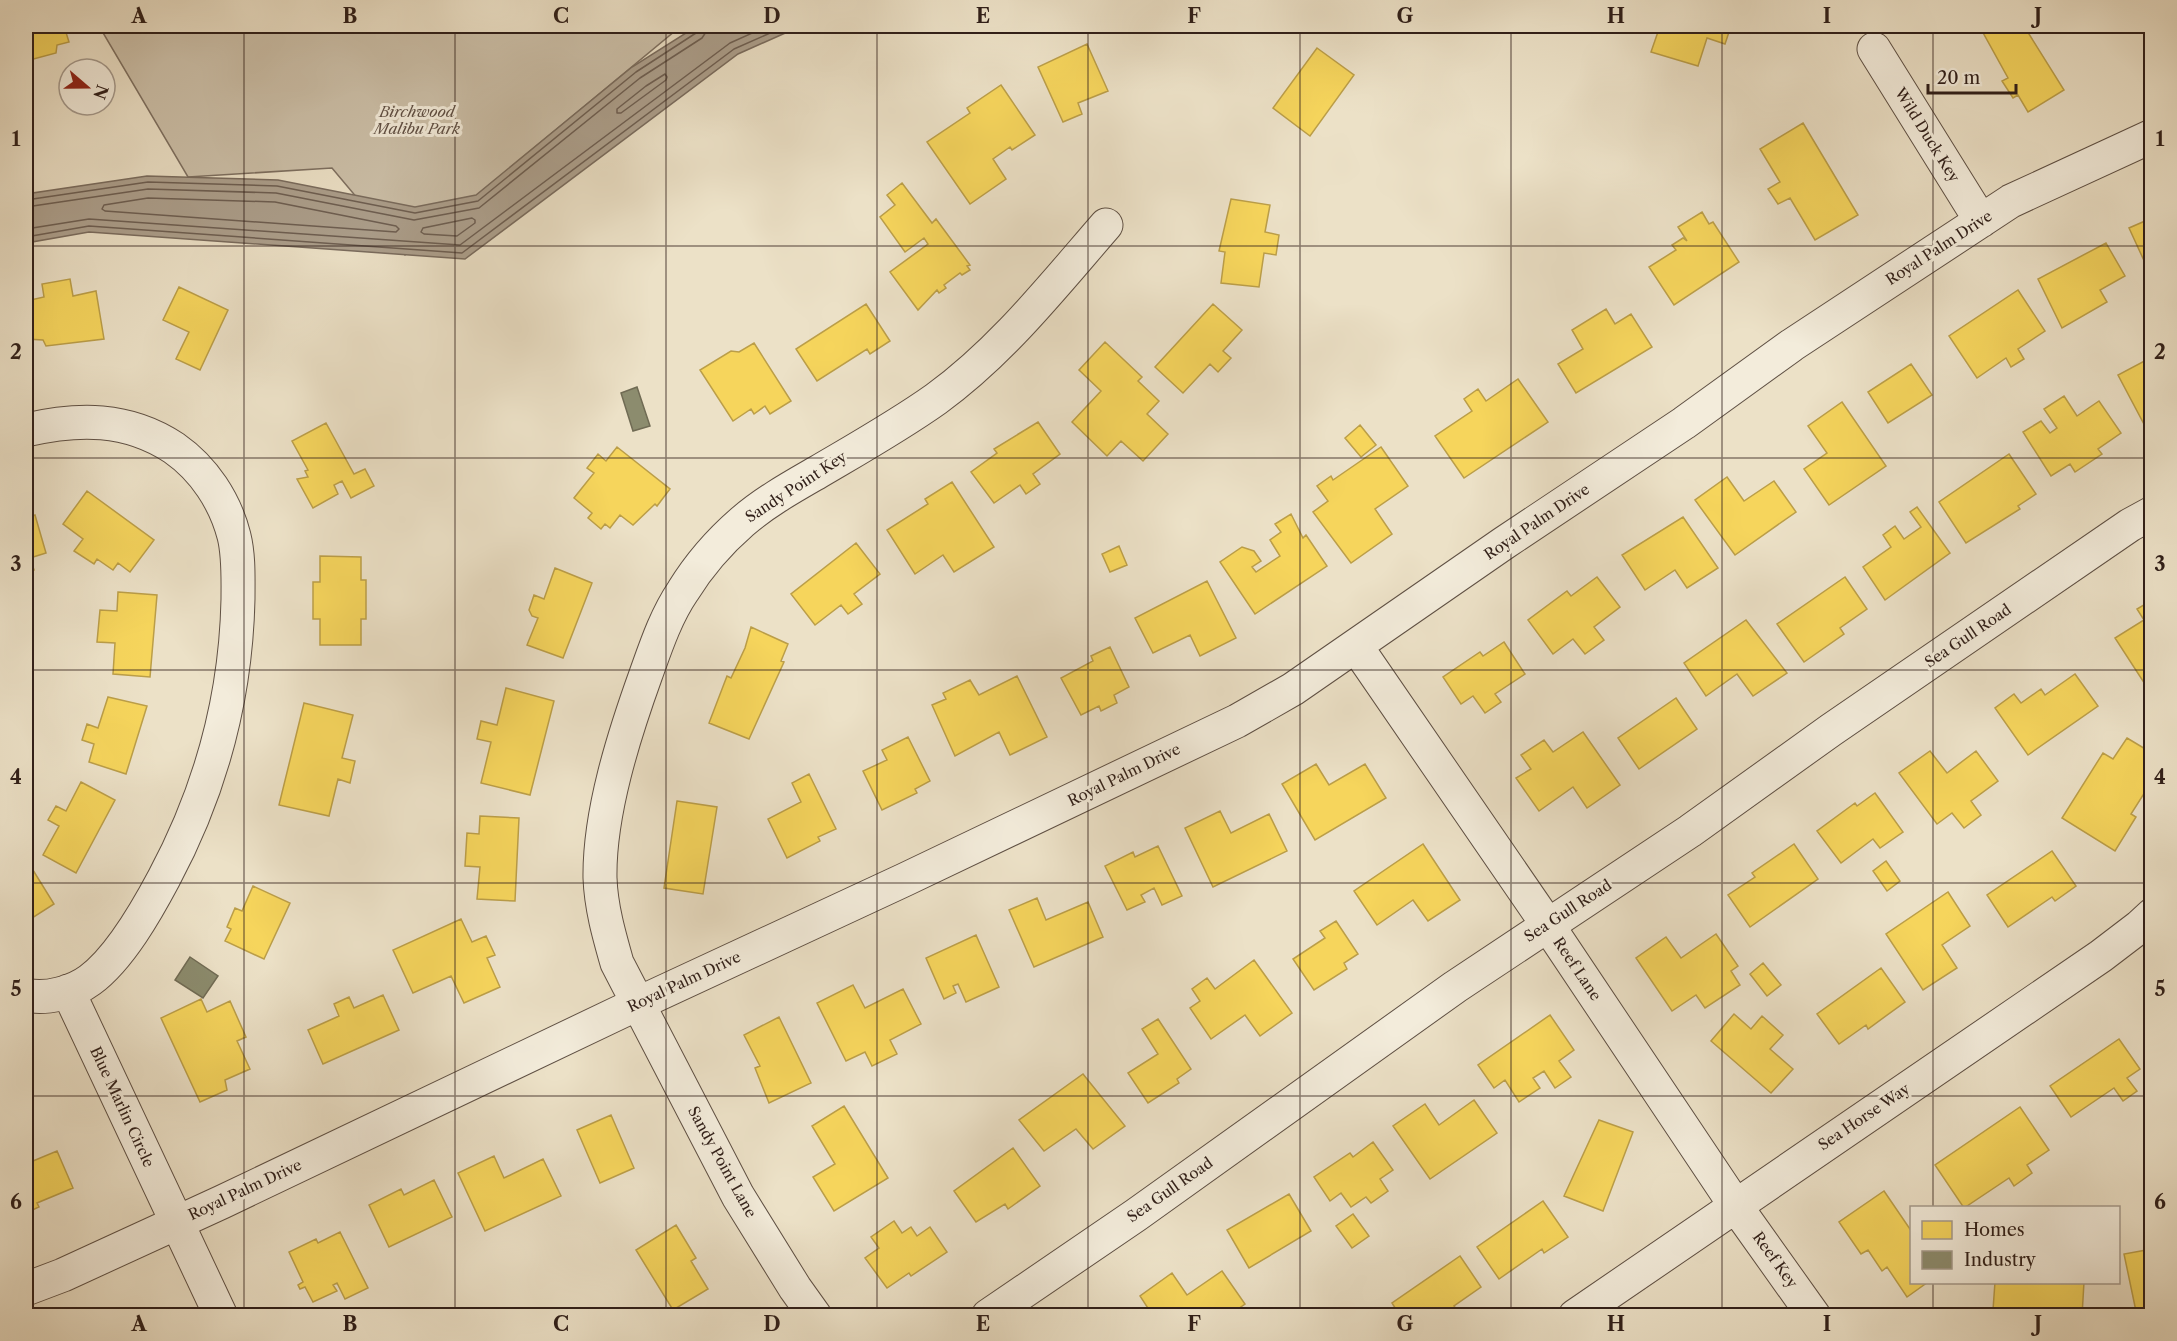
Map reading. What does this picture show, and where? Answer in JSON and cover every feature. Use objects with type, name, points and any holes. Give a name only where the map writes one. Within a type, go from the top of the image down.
[{"type":"street","name":"Wild Duck Key","points":[[1874,49],[1981,221]]},
{"type":"street","name":"Royal Palm Drive","points":[[26,1289],[63,1275],[222,1203],[637,1004],[1237,722],[1293,689],[1684,423],[1792,345],[2011,201],[2151,136]]},
{"type":"street","name":"Sandy Point Key","points":[[637,1004],[617,963],[605,922],[600,879],[602,845],[613,783],[627,725],[661,633],[682,592],[709,554],[743,521],[780,494],[878,437],[936,398],[990,354],[1037,305],[1106,225]]},
{"type":"street","points":[[26,430],[58,423],[87,421],[124,426],[158,438],[185,456],[207,479],[224,507],[234,538],[238,575],[237,638],[228,702],[208,778],[183,844],[150,905],[108,964],[89,981],[68,991],[56,995],[26,995]]},
{"type":"street","name":"Sea Gull Road","points":[[988,1316],[1136,1215],[1455,987],[1690,831],[1850,717],[2130,525],[2151,513]]},
{"type":"street","name":"Reef Lane","points":[[1356,646],[1547,924],[1735,1205]]},
{"type":"street","name":"Sea Horse Way","points":[[1575,1316],[2101,956],[2151,915]]},
{"type":"street","name":"Blue Marlin Circle","points":[[68,991],[221,1316]]},
{"type":"street","name":"Sandy Point Lane","points":[[637,1004],[738,1196],[815,1316]]},
{"type":"street","name":"Reef Key","points":[[1735,1205],[1814,1316]]},
{"type":"green space","name":"Birchwood Malibu Park","points":[[99,26],[681,26],[405,255],[332,168],[188,177]]},
{"type":"water","points":[[697,26],[801,26],[738,54],[465,259],[89,232],[26,243],[26,194],[147,176],[278,180],[415,207],[476,195],[632,67]]},
{"type":"building: Homes","points":[[26,26],[64,26],[69,42],[57,45],[56,53],[26,61]]},
{"type":"building: Homes","points":[[1660,26],[1731,26],[1725,44],[1707,38],[1698,66],[1651,52]]},
{"type":"building: Homes","points":[[1987,26],[2024,26],[2064,90],[2028,112],[2018,95],[2013,98],[2002,81],[2008,78],[1981,29]]},
{"type":"building: Homes","points":[[1087,44],[1108,91],[1078,103],[1082,114],[1063,122],[1038,67]]},
{"type":"building: Homes","points":[[1317,48],[1354,75],[1310,136],[1273,108]]},
{"type":"building: Homes","points":[[1001,85],[1035,135],[1012,150],[1010,147],[993,159],[1006,179],[970,204],[927,142],[970,113],[967,108]]},
{"type":"building: Homes","points":[[1803,123],[1858,215],[1815,240],[1790,198],[1778,204],[1768,189],[1780,182],[1760,149]]},
{"type":"building: Homes","points":[[902,183],[932,223],[936,219],[970,265],[967,266],[970,270],[962,275],[960,273],[944,285],[946,288],[939,293],[937,290],[918,310],[890,272],[928,244],[924,238],[905,252],[880,217],[895,205],[887,195]]},
{"type":"building: Homes","points":[[1231,199],[1270,205],[1265,232],[1279,235],[1276,255],[1264,253],[1259,287],[1221,283],[1225,252],[1219,251]]},
{"type":"building: Homes","points":[[1702,212],[1709,224],[1713,222],[1739,262],[1674,305],[1649,267],[1676,250],[1672,245],[1683,238],[1687,241],[1678,227]]},
{"type":"building: Homes","points":[[2152,218],[2152,278],[2129,228]]},
{"type":"building: Homes","points":[[2106,243],[2125,276],[2100,290],[2107,302],[2062,328],[2038,279]]},
{"type":"building: Homes","points":[[70,279],[73,296],[96,291],[104,339],[46,346],[43,340],[26,339],[26,301],[44,297],[42,284]]},
{"type":"building: Homes","points":[[179,287],[228,310],[200,370],[176,359],[189,332],[163,320]]},
{"type":"building: Homes","points":[[2018,290],[2045,331],[2018,349],[2024,359],[2011,367],[2006,358],[1977,378],[1949,336]]},
{"type":"building: Homes","points":[[866,304],[890,341],[870,354],[867,349],[817,381],[796,349]]},
{"type":"building: Homes","points":[[1213,304],[1242,330],[1223,351],[1231,358],[1218,372],[1210,364],[1183,393],[1155,367]]},
{"type":"building: Homes","points":[[1606,309],[1615,324],[1631,314],[1652,347],[1576,393],[1558,364],[1583,349],[1572,330]]},
{"type":"building: Homes","points":[[1105,342],[1142,377],[1138,381],[1159,401],[1147,414],[1168,434],[1143,461],[1121,441],[1107,456],[1072,422],[1101,391],[1079,370]]},
{"type":"building: Homes","points":[[754,343],[791,401],[770,414],[765,406],[754,414],[751,409],[733,421],[700,370],[731,351],[739,352]]},
{"type":"building: Homes","points":[[2152,357],[2152,423],[2145,426],[2118,375]]},
{"type":"building: Homes","points":[[1911,364],[1932,395],[1888,423],[1868,392]]},
{"type":"building: Homes","points":[[1518,379],[1548,422],[1464,478],[1435,436],[1472,411],[1464,399],[1478,389],[1486,401]]},
{"type":"building: Homes","points":[[2064,396],[2077,416],[2099,401],[2121,433],[2098,449],[2102,454],[2075,472],[2070,464],[2051,476],[2023,432],[2041,421],[2050,433],[2057,428],[2044,409]]},
{"type":"building: Homes","points":[[1842,402],[1886,466],[1829,505],[1804,469],[1827,453],[1808,426]]},
{"type":"building: Homes","points":[[1038,422],[1060,454],[1033,474],[1040,484],[1026,494],[1020,485],[994,503],[971,472],[997,453],[994,449]]},
{"type":"building: Homes","points":[[326,423],[354,474],[365,469],[374,486],[351,498],[342,481],[334,485],[338,494],[313,508],[297,479],[308,477],[305,471],[308,470],[292,441]]},
{"type":"building: Homes","points":[[1360,425],[1376,445],[1361,457],[1345,438]]},
{"type":"building: Homes","points":[[617,447],[670,489],[657,506],[655,504],[633,525],[620,515],[610,528],[605,524],[601,529],[588,518],[592,513],[574,498],[594,473],[587,468],[598,454],[606,461]]},
{"type":"building: Homes","points":[[1381,447],[1408,486],[1375,509],[1392,534],[1351,563],[1313,512],[1328,501],[1317,486],[1331,476],[1333,480]]},
{"type":"building: Homes","points":[[2009,454],[2036,494],[2018,506],[2020,509],[1966,543],[1939,502]]},
{"type":"building: Homes","points":[[1727,477],[1744,501],[1774,481],[1796,512],[1735,555],[1695,500]]},
{"type":"building: Homes","points":[[952,482],[994,547],[954,572],[943,555],[915,574],[887,530],[928,504],[925,499]]},
{"type":"building: Homes","points":[[87,491],[154,540],[130,572],[118,563],[113,570],[97,559],[94,564],[74,551],[83,539],[63,524]]},
{"type":"building: Homes","points":[[1917,507],[1950,553],[1885,600],[1863,567],[1891,547],[1883,535],[1895,526],[1904,539],[1921,527],[1910,512]]},
{"type":"building: Homes","points":[[1291,514],[1303,538],[1306,535],[1327,566],[1255,614],[1220,562],[1242,547],[1254,551],[1261,561],[1252,567],[1256,572],[1280,556],[1270,540],[1281,532],[1275,524]]},
{"type":"building: Homes","points":[[35,515],[46,553],[30,558],[34,570],[26,572],[26,518]]},
{"type":"building: Homes","points":[[1683,517],[1718,568],[1687,588],[1675,570],[1645,590],[1622,555]]},
{"type":"building: Homes","points":[[856,543],[880,574],[854,594],[862,604],[848,614],[841,605],[815,625],[791,594]]},
{"type":"building: Homes","points":[[1119,546],[1127,565],[1110,572],[1102,554]]},
{"type":"building: Homes","points":[[320,556],[361,557],[361,580],[366,580],[366,619],[361,619],[361,645],[320,645],[320,619],[313,619],[313,582],[320,582]]},
{"type":"building: Homes","points":[[555,568],[592,583],[563,658],[527,645],[538,618],[532,616],[529,610],[534,595],[544,599]]},
{"type":"building: Homes","points":[[1597,577],[1620,607],[1594,627],[1604,640],[1585,654],[1573,639],[1553,654],[1528,620],[1567,591],[1571,596]]},
{"type":"building: Homes","points":[[1845,577],[1867,609],[1840,628],[1844,634],[1804,662],[1777,624]]},
{"type":"building: Homes","points":[[1207,581],[1236,638],[1200,656],[1190,635],[1153,653],[1135,618]]},
{"type":"building: Homes","points":[[118,592],[157,595],[150,677],[113,674],[115,643],[97,642],[100,610],[117,611]]},
{"type":"building: Homes","points":[[2152,600],[2152,695],[2115,638],[2144,620],[2137,609]]},
{"type":"building: Homes","points":[[1746,620],[1787,673],[1753,696],[1737,674],[1706,696],[1684,663]]},
{"type":"building: Homes","points":[[751,627],[788,644],[781,661],[784,662],[749,739],[709,723],[727,676],[731,678],[745,648]]},
{"type":"building: Homes","points":[[1504,642],[1525,674],[1495,694],[1501,702],[1485,713],[1473,696],[1461,704],[1443,677],[1480,652],[1483,656]]},
{"type":"building: Homes","points":[[1110,647],[1129,687],[1114,695],[1117,703],[1101,711],[1099,706],[1081,715],[1061,678],[1093,661],[1091,656]]},
{"type":"building: Homes","points":[[2075,674],[2098,706],[2028,755],[1995,708],[2014,694],[2021,703],[2041,689],[2045,695]]},
{"type":"building: Homes","points":[[1017,676],[1047,737],[1010,755],[999,732],[955,756],[932,705],[946,699],[943,693],[970,680],[979,695]]},
{"type":"building: Homes","points":[[506,688],[554,701],[530,795],[481,783],[491,742],[477,739],[481,721],[497,725]]},
{"type":"building: Homes","points":[[108,697],[147,706],[126,774],[89,762],[94,744],[82,740],[87,724],[98,728]]},
{"type":"building: Homes","points":[[1676,698],[1697,729],[1639,769],[1618,738]]},
{"type":"building: Homes","points":[[304,703],[353,715],[342,758],[355,761],[350,783],[338,779],[329,816],[279,805]]},
{"type":"building: Homes","points":[[1583,732],[1620,785],[1587,808],[1573,787],[1539,811],[1516,778],[1531,769],[1521,755],[1544,740],[1553,752]]},
{"type":"building: Homes","points":[[908,737],[930,781],[915,789],[917,793],[882,810],[863,771],[887,760],[882,750]]},
{"type":"building: Homes","points":[[2127,738],[2152,753],[2152,781],[2131,814],[2136,817],[2115,851],[2062,818],[2103,753],[2113,759]]},
{"type":"building: Homes","points":[[1930,751],[1947,773],[1976,751],[1998,781],[1971,801],[1981,815],[1964,828],[1952,813],[1937,824],[1899,773]]},
{"type":"building: Homes","points":[[1316,764],[1329,785],[1365,764],[1386,798],[1315,840],[1282,784]]},
{"type":"building: Homes","points":[[809,774],[836,829],[818,837],[820,841],[787,858],[768,819],[801,802],[792,783]]},
{"type":"building: Homes","points":[[81,782],[115,800],[76,873],[43,855],[59,826],[48,820],[56,806],[66,811]]},
{"type":"building: Homes","points":[[1875,793],[1903,832],[1880,848],[1873,839],[1841,863],[1817,831],[1855,803],[1857,806]]},
{"type":"building: Homes","points":[[677,801],[717,807],[703,894],[664,888]]},
{"type":"building: Homes","points":[[1220,811],[1231,833],[1269,814],[1287,851],[1213,887],[1185,828]]},
{"type":"building: Homes","points":[[480,816],[519,818],[515,901],[477,899],[480,867],[465,866],[467,833],[479,834]]},
{"type":"building: Homes","points":[[1423,844],[1460,900],[1428,921],[1413,900],[1377,925],[1354,891]]},
{"type":"building: Homes","points":[[1794,844],[1818,879],[1750,927],[1728,895],[1755,877],[1752,873]]},
{"type":"building: Homes","points":[[1158,846],[1182,896],[1162,905],[1154,888],[1141,895],[1145,902],[1127,910],[1105,866],[1133,852],[1135,857]]},
{"type":"building: Homes","points":[[2052,851],[2076,886],[2055,901],[2052,897],[2008,927],[1987,895]]},
{"type":"building: Homes","points":[[1886,861],[1900,881],[1887,891],[1873,871]]},
{"type":"building: Homes","points":[[28,862],[54,904],[26,922],[26,864]]},
{"type":"building: Homes","points":[[253,886],[290,903],[264,959],[225,941],[231,929],[227,927],[235,908],[242,911]]},
{"type":"building: Homes","points":[[1948,892],[1970,926],[1942,945],[1957,968],[1923,990],[1886,934]]},
{"type":"building: Homes","points":[[1037,898],[1046,920],[1088,902],[1103,937],[1034,967],[1009,910]]},
{"type":"building: Homes","points":[[461,919],[472,942],[486,936],[495,955],[487,958],[500,987],[464,1003],[451,976],[413,993],[393,950]]},
{"type":"building: Homes","points":[[1336,921],[1358,954],[1344,963],[1347,969],[1314,990],[1293,959],[1325,938],[1320,931]]},
{"type":"building: Homes","points":[[1716,934],[1738,966],[1731,971],[1740,985],[1705,1008],[1696,995],[1672,1011],[1636,958],[1666,937],[1681,958]]},
{"type":"building: Homes","points":[[976,935],[999,987],[966,1002],[958,984],[953,986],[956,993],[944,999],[926,958]]},
{"type":"building: Homes","points":[[1254,960],[1292,1013],[1260,1036],[1245,1015],[1211,1039],[1190,1008],[1200,1001],[1192,989],[1207,978],[1215,989]]},
{"type":"building: Homes","points":[[1763,963],[1781,985],[1767,996],[1750,974]]},
{"type":"building: Homes","points":[[1881,968],[1905,1002],[1868,1029],[1866,1025],[1839,1044],[1817,1014]]},
{"type":"building: Homes","points":[[853,985],[865,1008],[903,989],[921,1024],[890,1040],[897,1054],[872,1066],[865,1052],[846,1061],[817,1003]]},
{"type":"building: Homes","points":[[383,995],[399,1030],[323,1064],[308,1030],[339,1016],[334,1004],[349,997],[354,1008]]},
{"type":"building: Homes","points":[[201,999],[207,1012],[230,1001],[246,1037],[237,1041],[250,1069],[225,1080],[227,1090],[200,1102],[161,1018]]},
{"type":"building: Homes","points":[[1734,1014],[1751,1029],[1762,1016],[1783,1035],[1770,1049],[1793,1069],[1771,1093],[1711,1041]]},
{"type":"building: Homes","points":[[1550,1015],[1574,1050],[1559,1061],[1571,1077],[1555,1088],[1544,1071],[1533,1078],[1540,1088],[1519,1102],[1505,1080],[1494,1088],[1478,1065]]},
{"type":"building: Homes","points":[[779,1017],[811,1083],[769,1103],[755,1068],[760,1066],[744,1035]]},
{"type":"building: Homes","points":[[1158,1019],[1191,1069],[1177,1079],[1179,1083],[1148,1103],[1128,1073],[1158,1054],[1142,1029]]},
{"type":"building: Homes","points":[[2119,1039],[2140,1069],[2127,1078],[2137,1091],[2123,1101],[2114,1088],[2071,1117],[2050,1086]]},
{"type":"building: Homes","points":[[1083,1074],[1125,1126],[1093,1149],[1076,1129],[1044,1151],[1019,1120]]},
{"type":"building: Homes","points":[[1474,1100],[1497,1133],[1430,1179],[1393,1126],[1425,1104],[1439,1125]]},
{"type":"building: Homes","points":[[844,1106],[888,1178],[834,1211],[813,1177],[835,1164],[812,1126]]},
{"type":"building: Homes","points":[[2020,1107],[2049,1150],[2027,1165],[2032,1173],[2014,1186],[2009,1178],[1967,1206],[1963,1206],[1935,1165]]},
{"type":"building: Homes","points":[[611,1115],[634,1168],[600,1183],[577,1130]]},
{"type":"building: Homes","points":[[1599,1120],[1633,1132],[1603,1211],[1564,1196]]},
{"type":"building: Homes","points":[[1373,1142],[1393,1170],[1380,1179],[1388,1191],[1371,1203],[1366,1197],[1351,1207],[1341,1193],[1330,1201],[1314,1177],[1350,1153],[1353,1157]]},
{"type":"building: Homes","points":[[26,1146],[33,1161],[57,1151],[73,1188],[37,1203],[39,1207],[26,1213]]},
{"type":"building: Homes","points":[[1013,1148],[1040,1186],[1008,1209],[1005,1204],[976,1222],[954,1191]]},
{"type":"building: Homes","points":[[494,1156],[504,1178],[543,1159],[561,1196],[485,1231],[458,1173]]},
{"type":"building: Homes","points":[[434,1180],[452,1217],[389,1247],[369,1205],[401,1189],[404,1195]]},
{"type":"building: Homes","points":[[1884,1191],[1910,1229],[1910,1284],[1925,1284],[1907,1297],[1887,1267],[1882,1271],[1868,1250],[1861,1254],[1839,1222]]},
{"type":"building: Homes","points":[[1289,1194],[1311,1231],[1249,1268],[1227,1230]]},
{"type":"building: Homes","points":[[1543,1201],[1568,1237],[1544,1253],[1542,1249],[1499,1279],[1477,1247]]},
{"type":"building: Homes","points":[[1353,1214],[1369,1236],[1352,1248],[1336,1226]]},
{"type":"building: Homes","points":[[894,1221],[902,1233],[911,1227],[917,1236],[930,1227],[947,1252],[911,1276],[909,1273],[887,1288],[865,1258],[879,1248],[871,1237]]},
{"type":"building: Homes","points":[[676,1225],[696,1258],[691,1261],[708,1289],[673,1310],[636,1250]]},
{"type":"building: Homes","points":[[340,1232],[368,1288],[345,1299],[337,1283],[333,1285],[337,1291],[313,1302],[305,1287],[300,1289],[298,1285],[303,1282],[289,1252],[316,1239],[318,1243]]},
{"type":"building: Homes","points":[[2152,1249],[2152,1313],[2137,1316],[2124,1254]]},
{"type":"building: Homes","points":[[1460,1256],[1481,1287],[1454,1306],[1458,1311],[1452,1316],[1400,1316],[1392,1303]]},
{"type":"building: Homes","points":[[1222,1271],[1245,1304],[1228,1316],[1153,1316],[1140,1296],[1172,1273],[1187,1295]]},
{"type":"building: Homes","points":[[1995,1284],[2084,1284],[2082,1316],[2023,1316],[2021,1312],[1993,1310]]},
{"type":"building: Industry","points":[[637,387],[650,426],[633,431],[621,393]]},
{"type":"building: Industry","points":[[190,957],[218,976],[203,998],[175,980]]}]
